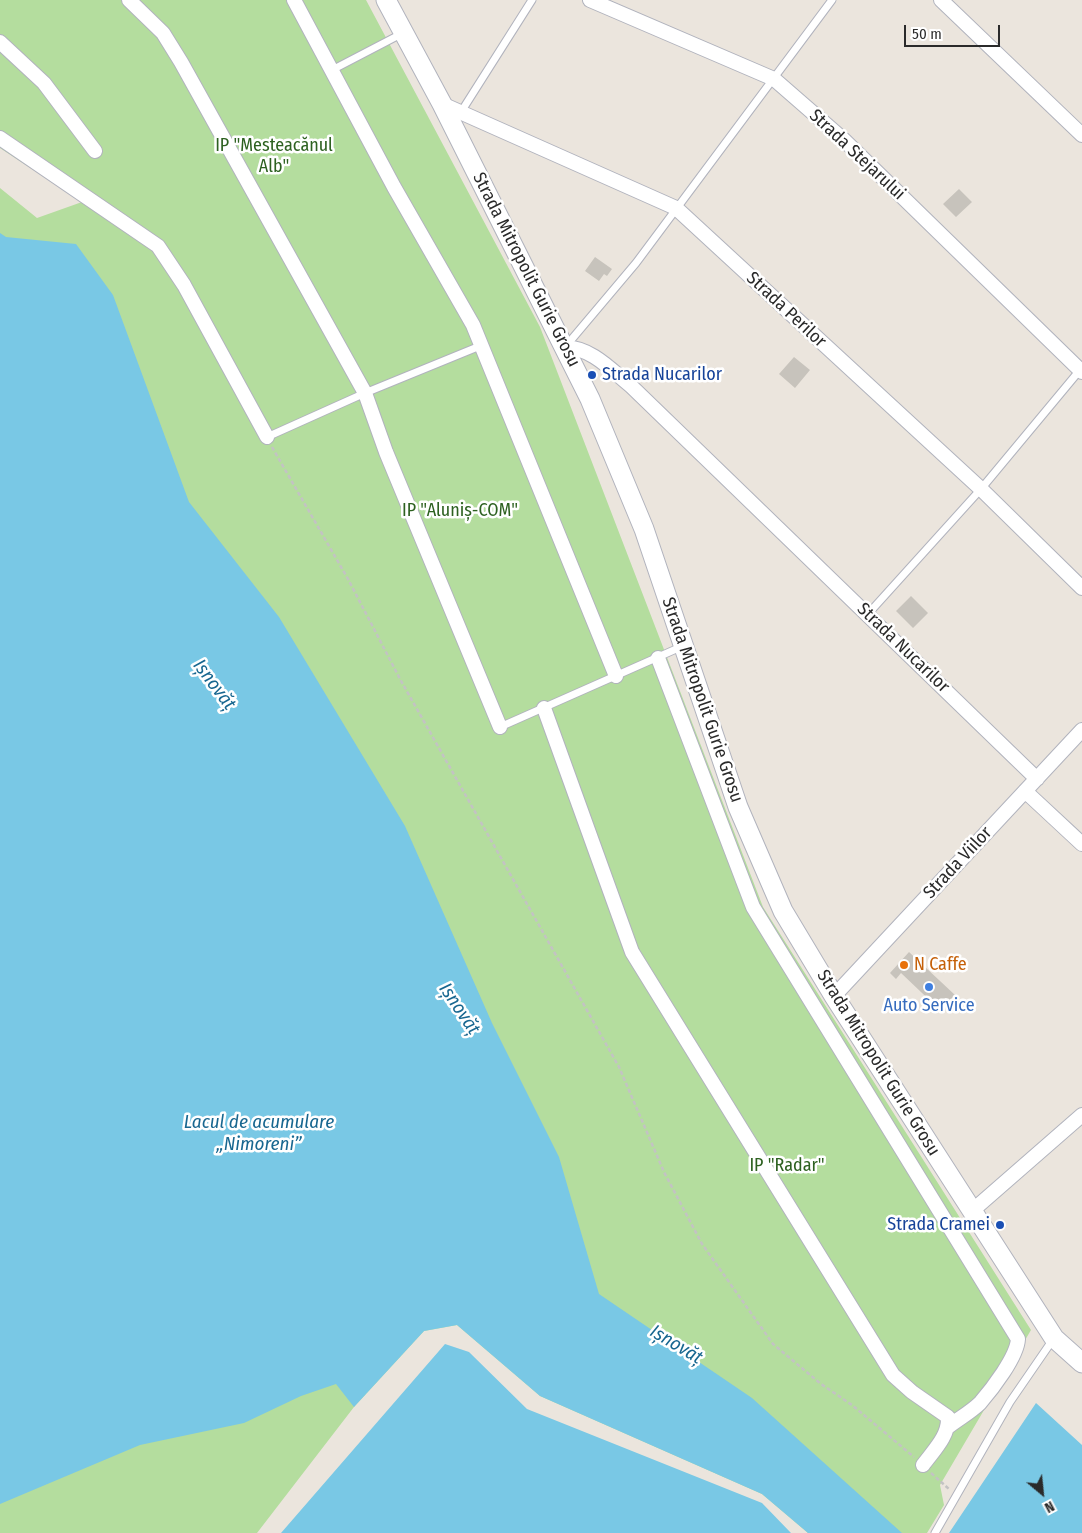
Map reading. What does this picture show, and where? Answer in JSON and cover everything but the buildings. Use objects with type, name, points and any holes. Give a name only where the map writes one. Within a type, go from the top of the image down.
[{"type":"main road","name":"Strada Mitropolit Gurie Grosu","points":[[386,0],[442,104],[590,399],[644,529],[738,807],[760,862],[783,911],[834,996],[1054,1338],[1082,1363]]},
{"type":"street","points":[[129,0],[163,33],[181,62],[365,393],[386,452],[500,727]]},
{"type":"street","points":[[294,0],[394,187],[473,325],[616,676]]},
{"type":"street","name":"Strada Stejarului","points":[[590,0],[774,79],[844,140],[1081,370]]},
{"type":"street","points":[[941,0],[1082,135]]},
{"type":"street","points":[[0,42],[44,82],[95,150]]},
{"type":"street","name":"Strada Perilor","points":[[442,104],[676,208],[982,489],[1082,588]]},
{"type":"street","points":[[0,138],[158,246],[184,285],[267,437]]},
{"type":"street","name":"Strada Nucarilor","points":[[565,347],[578,347],[594,356],[631,386],[1037,779]]},
{"type":"street","points":[[658,658],[753,907],[1018,1339],[1017,1348],[1008,1364],[979,1403],[948,1427],[923,1465]]},
{"type":"street","points":[[544,708],[632,952],[893,1375],[912,1392],[948,1417],[948,1427]]},
{"type":"street","name":"Strada Viilor","points":[[834,996],[1082,730]]},
{"type":"street","points":[[1025,791],[1082,844]]},
{"type":"street","points":[[972,1210],[1082,1114]]},
{"type":"lane","points":[[461,112],[532,0]]},
{"type":"lane","points":[[565,347],[636,263],[832,0]]},
{"type":"lane","points":[[332,70],[404,33]]},
{"type":"lane","points":[[267,437],[365,393],[480,346]]},
{"type":"lane","points":[[868,614],[982,489],[1081,370]]},
{"type":"lane","points":[[500,727],[683,646]]},
{"type":"lane","points":[[935,1533],[1010,1402],[1054,1338]]},
{"type":"path","points":[[267,437],[348,579],[404,687],[619,1067],[664,1172],[702,1244],[773,1344],[822,1384],[852,1405],[923,1465],[957,1497]]},
{"type":"green space","points":[[0,0],[366,0],[540,327],[763,907],[1031,1330],[940,1485],[944,1505],[927,1533],[808,1533],[762,1494],[540,1396],[457,1325],[424,1331],[354,1407],[257,1533],[0,1533],[0,188],[37,218],[82,202],[0,148]]},
{"type":"water","name":"Lacul de acumulare „Nimoreni”","points":[[0,233],[6,237],[76,244],[113,295],[189,502],[279,617],[405,826],[492,1023],[559,1157],[599,1294],[752,1398],[902,1533],[808,1533],[762,1494],[540,1396],[457,1325],[424,1331],[354,1407],[336,1384],[301,1396],[244,1423],[140,1445],[0,1504]]},
{"type":"water","points":[[445,1344],[469,1352],[527,1409],[762,1503],[791,1533],[281,1533]]},
{"type":"water","points":[[1036,1403],[1082,1445],[1082,1533],[949,1533]]},
{"type":"place","name":"Strada Nucarilor","points":[[592,375]]},
{"type":"place","name":"N Caffe","points":[[904,965]]},
{"type":"place","name":"Auto Service","points":[[929,987]]},
{"type":"place","name":"Strada Cramei","points":[[1000,1225]]},
{"type":"park label","name":"IP \"Mesteacănul Alb\"","points":[[274,156]]},
{"type":"park label","name":"IP \"Aluniș-COM\"","points":[[460,511]]},
{"type":"park label","name":"IP \"Radar\"","points":[[787,1166]]},
{"type":"water label","name":"Ișnovăț","points":[[214,685]]},
{"type":"water label","name":"Ișnovăț","points":[[459,1009]]},
{"type":"water label","name":"Ișnovăț","points":[[676,1345]]}]
